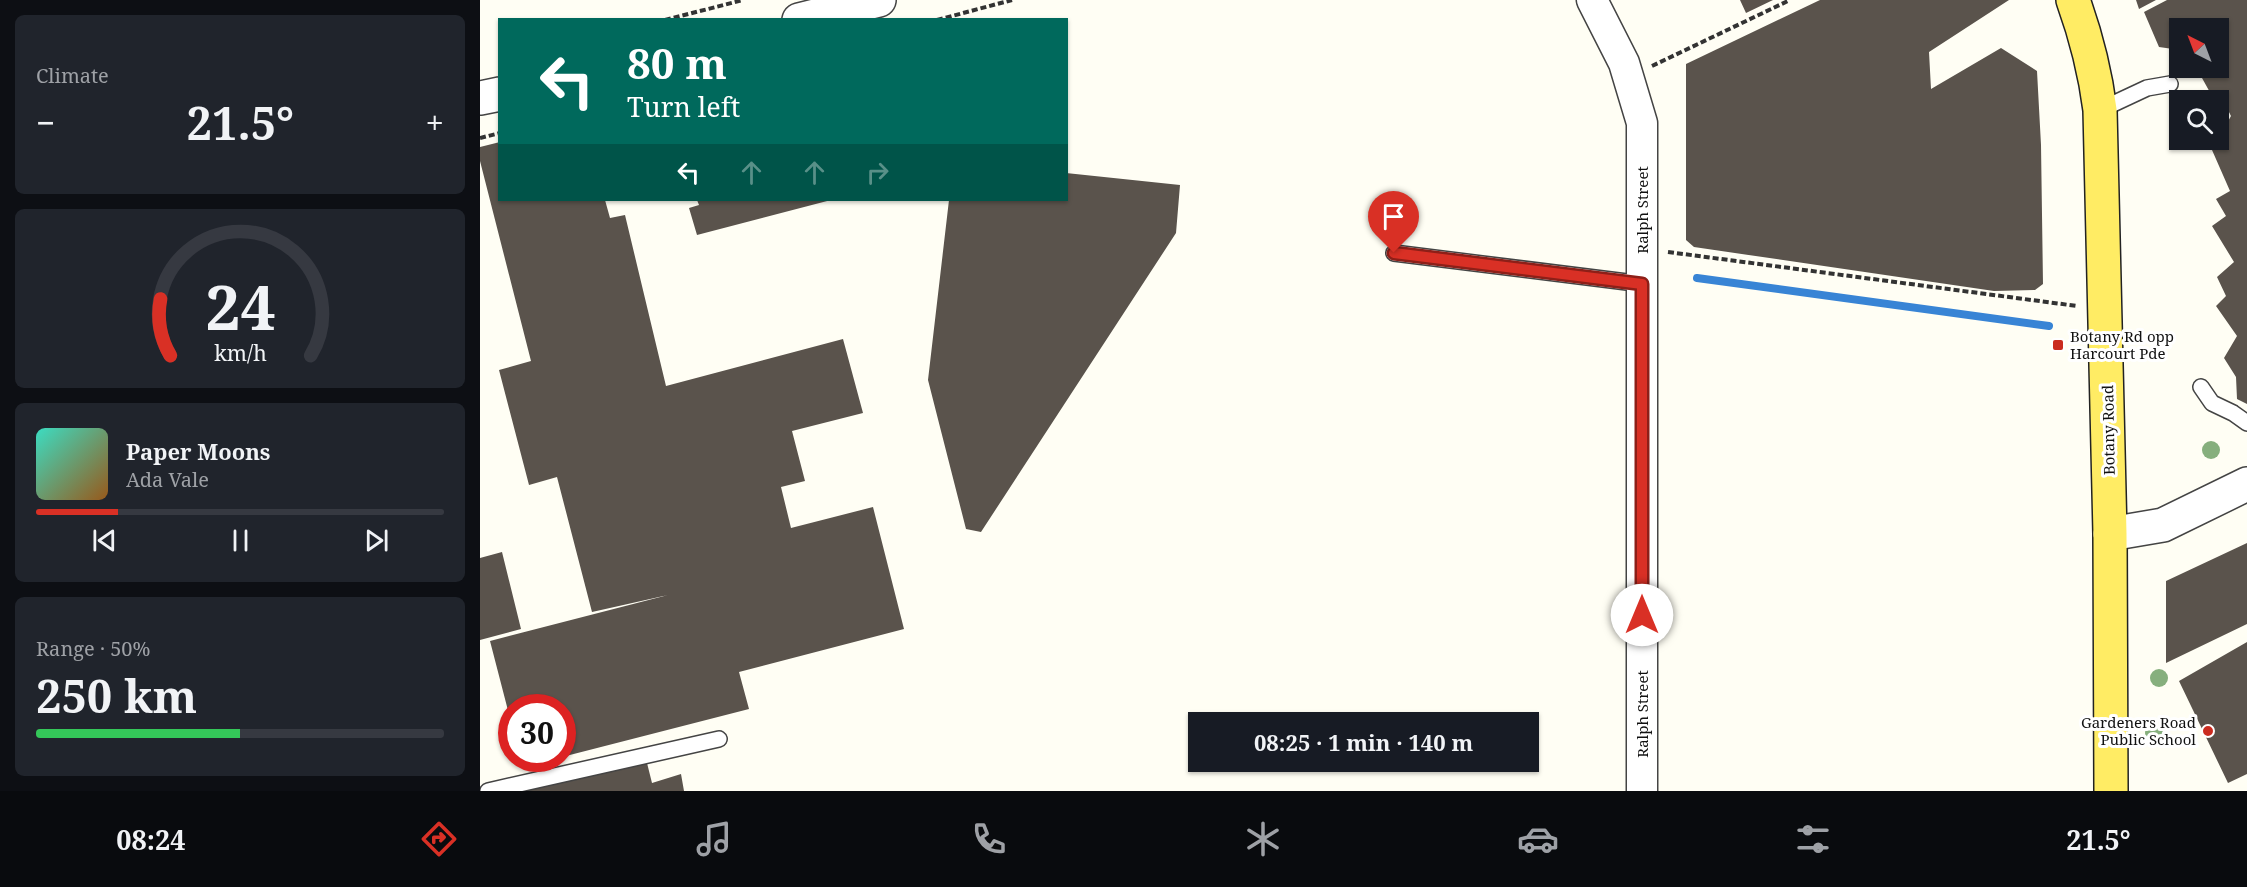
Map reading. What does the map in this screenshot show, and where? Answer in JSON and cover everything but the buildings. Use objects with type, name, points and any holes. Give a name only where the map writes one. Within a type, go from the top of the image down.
[{"type":"main road","name":"Botany Road","points":[[2073,0],[2093,62],[2100,110],[2110,534],[2111,791]]},
{"type":"street","points":[[807,18],[879,0]]},
{"type":"street","name":"Ralph Street","points":[[1592,0],[1624,63],[1642,123],[1642,791]]},
{"type":"street","points":[[480,98],[498,94]]},
{"type":"street","points":[[2110,534],[2163,525],[2247,484]]},
{"type":"lane","points":[[2100,110],[2147,88],[2170,84]]},
{"type":"lane","points":[[1394,253],[1642,284]]},
{"type":"lane","points":[[2201,387],[2212,404],[2233,413],[2247,423]]},
{"type":"lane","points":[[488,791],[719,739]]},
{"type":"path","points":[[672,18],[743,0]]},
{"type":"path","points":[[944,18],[1012,0]]},
{"type":"path","points":[[1628,77],[1790,0]]},
{"type":"path","points":[[480,138],[498,134]]},
{"type":"path","points":[[1642,249],[2105,309]]},
{"type":"waterway","points":[[1697,278],[2049,326]]},
{"type":"place","name":"Botany Rd opp Harcourt Pde","points":[[2058,345]]},
{"type":"place","name":"Gardeners Road Public School","points":[[2208,731]]},
{"type":"route","points":[[1394,253],[1642,284],[1642,615]]}]
